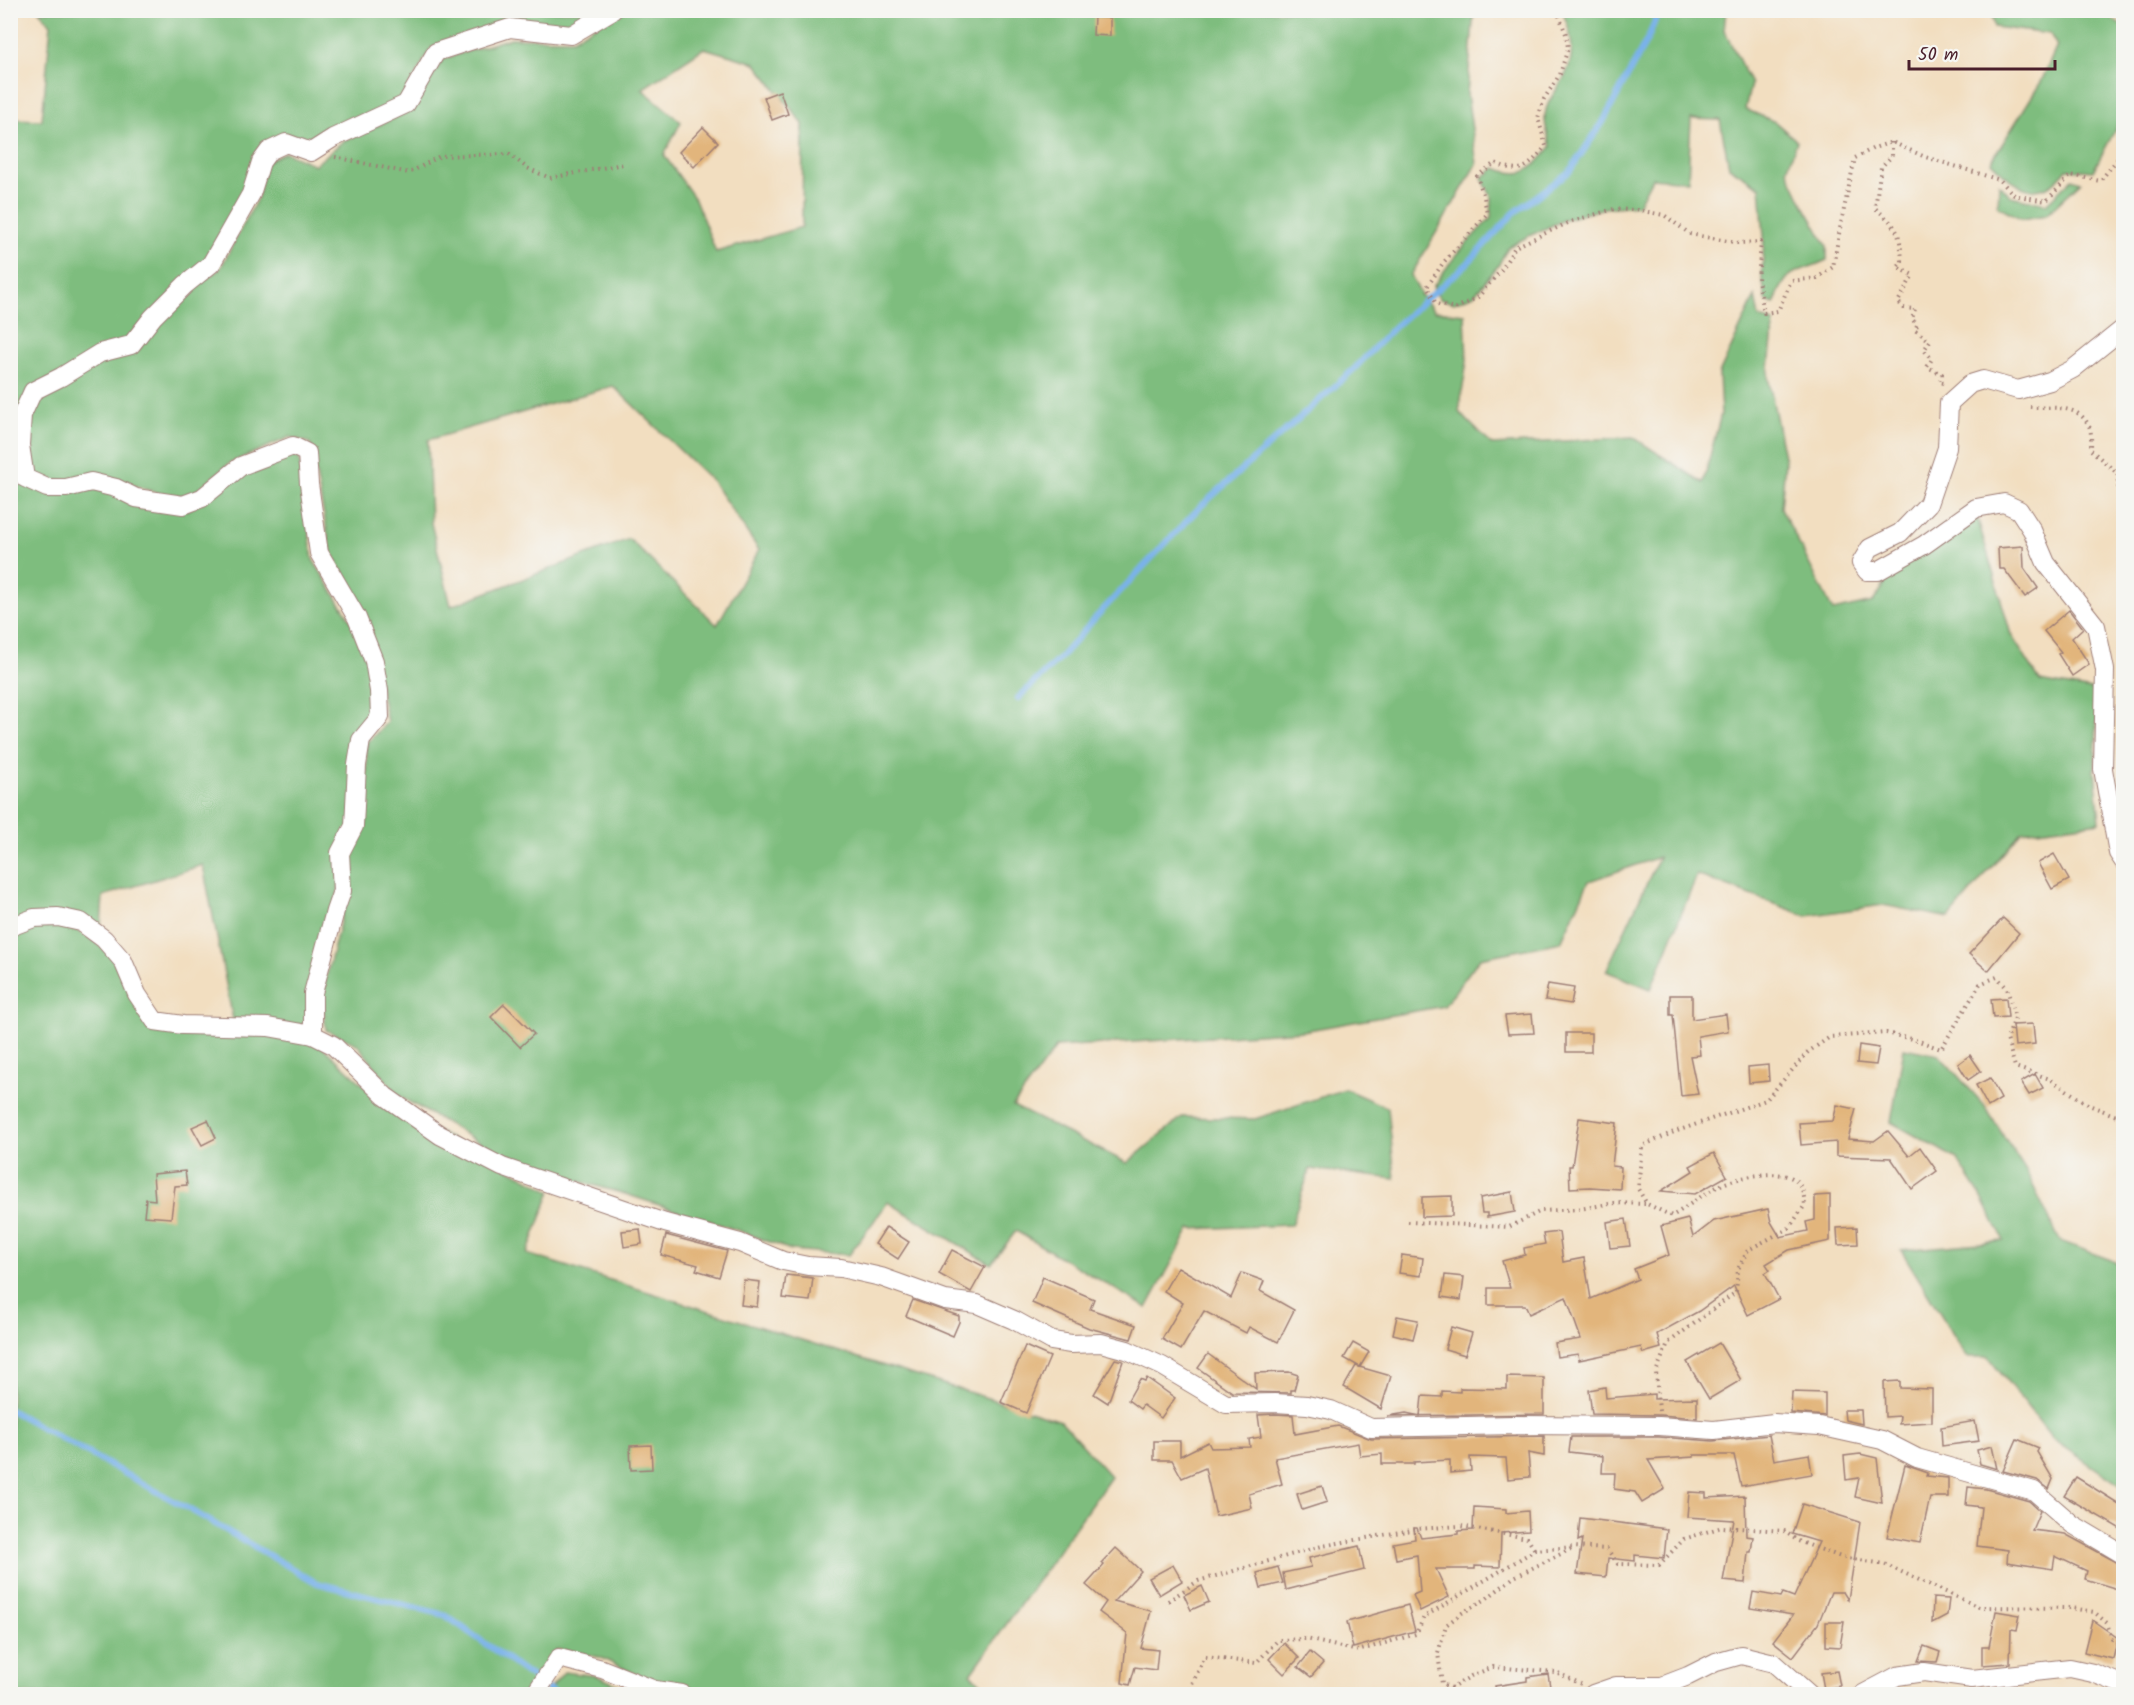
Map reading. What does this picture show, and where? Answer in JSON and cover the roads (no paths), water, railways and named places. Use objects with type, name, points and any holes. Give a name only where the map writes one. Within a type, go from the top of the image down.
[{"type":"street","points":[[313,1035],[314,993],[342,891],[340,853],[354,826],[357,765],[361,740],[380,717],[380,708],[374,661],[357,618],[319,553],[307,453],[293,446],[241,466],[202,498],[183,505],[136,498],[116,488],[91,482],[66,488],[47,488],[25,478],[20,445],[22,415],[33,391],[62,377],[100,353],[131,345],[153,317],[185,285],[211,264],[251,194],[261,162],[268,151],[286,143],[311,152],[333,138],[406,104],[436,52],[510,28],[571,35],[613,10]]},
{"type":"street","points":[[2124,328],[2073,369],[2049,381],[2018,390],[1983,380],[1970,384],[1948,403],[1947,448],[1928,504],[1899,533],[1870,548],[1861,563],[1867,571],[1878,572],[1976,508],[2004,503],[2019,510],[2032,530],[2046,563],[2096,626],[2105,670],[2103,769],[2118,853],[2124,862]]},
{"type":"street","points":[[10,927],[34,918],[58,917],[81,922],[104,939],[123,961],[137,994],[155,1021],[183,1025],[268,1027],[313,1035],[333,1045],[385,1096],[440,1135],[502,1167],[665,1223],[740,1243],[783,1261],[808,1266],[841,1268],[881,1277],[945,1300],[977,1304],[1014,1320],[1052,1341],[1071,1344],[1101,1343],[1127,1350],[1162,1366],[1226,1404],[1307,1405],[1330,1410],[1371,1428],[1514,1425],[1659,1426],[1714,1430],[1774,1423],[1819,1426],[1882,1440],[1917,1458],[2034,1491],[2072,1524],[2124,1555]]},
{"type":"street","points":[[1598,1693],[1616,1686],[1662,1686],[1716,1662],[1741,1655],[1774,1663],[1809,1695]]},
{"type":"street","points":[[535,1695],[559,1658],[602,1669],[655,1690],[681,1695]]},
{"type":"street","points":[[1863,1695],[1897,1676],[1924,1672],[1972,1679],[2070,1668],[2093,1673],[2124,1685]]},
{"type":"waterway","points":[[1018,698],[1061,657],[1199,508],[1354,369],[1395,326],[1467,264],[1514,213],[1569,172],[1603,122],[1649,36],[1659,10]]},
{"type":"waterway","points":[[10,1410],[317,1583],[445,1615],[556,1694]]}]
